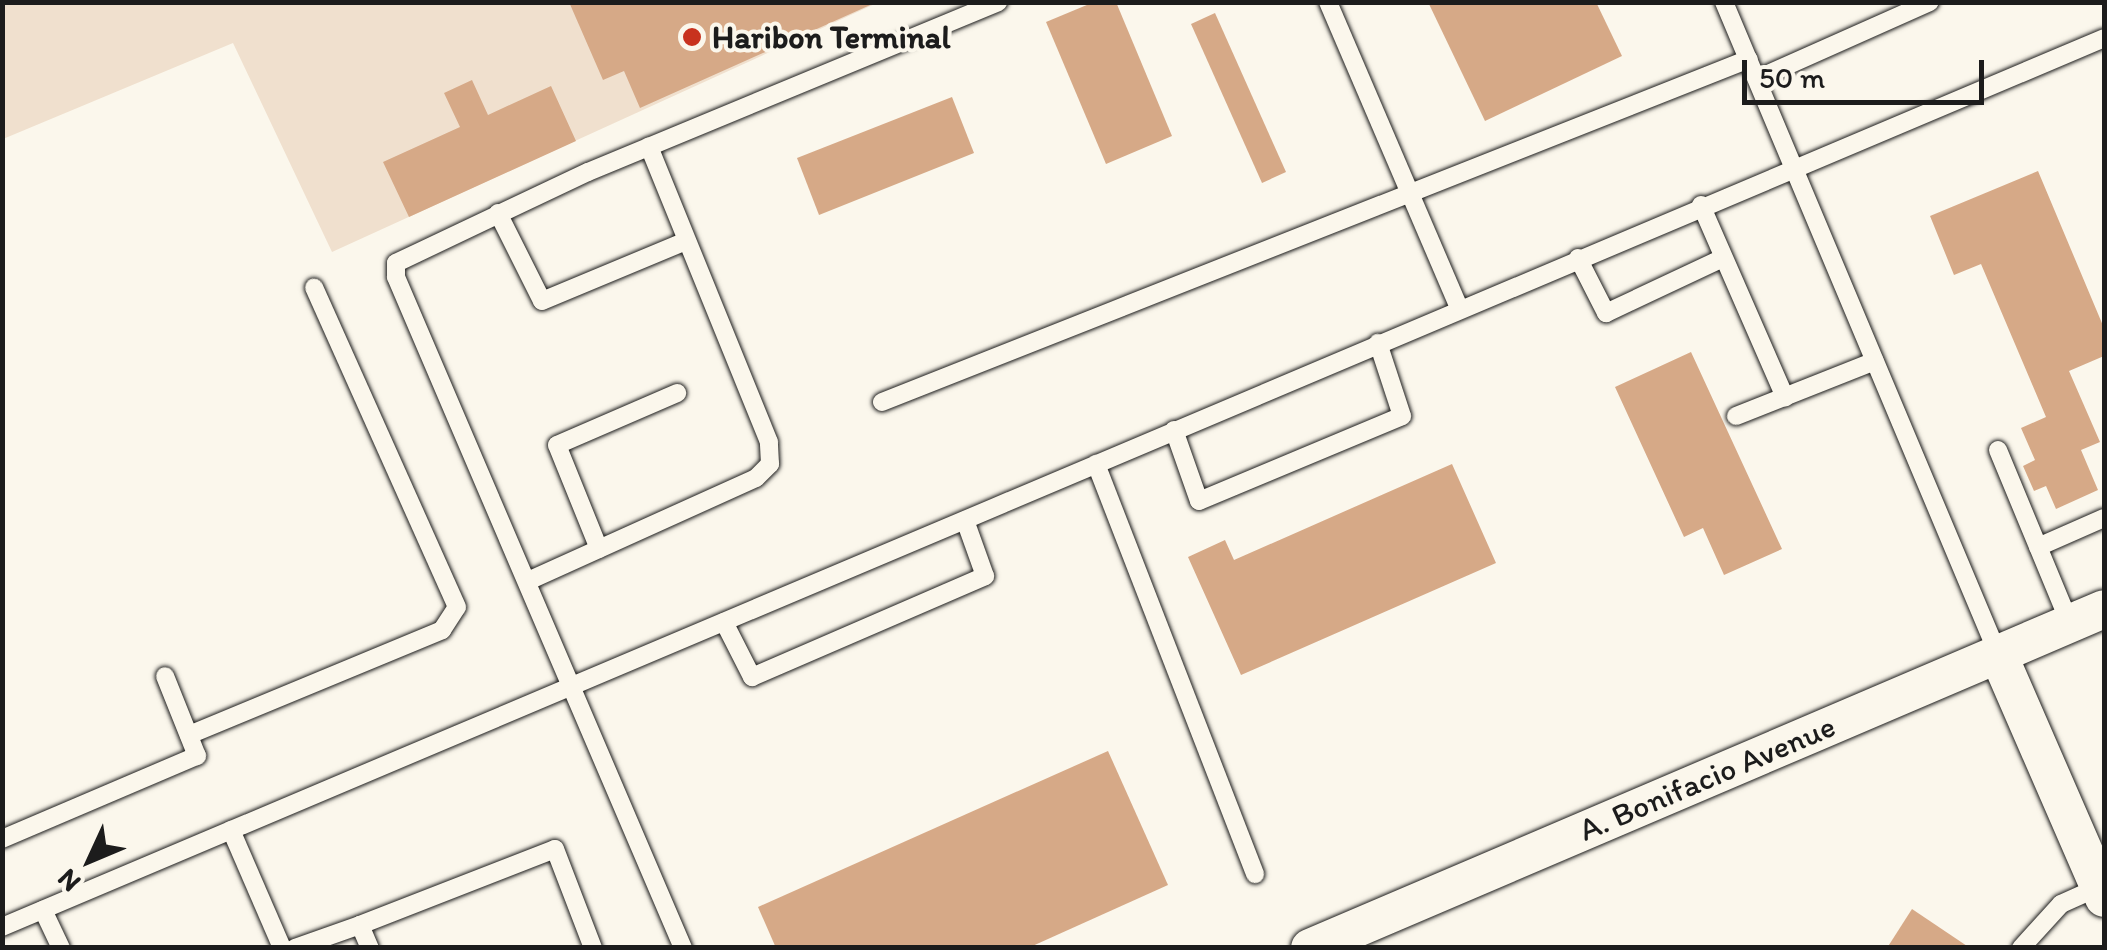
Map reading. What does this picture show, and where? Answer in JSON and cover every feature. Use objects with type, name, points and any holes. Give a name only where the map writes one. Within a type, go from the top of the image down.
[{"type":"street","name":"A. Bonifacio Avenue","points":[[1310,948],[2104,609]]},
{"type":"street","points":[[1998,654],[2103,890]]},
{"type":"lane","points":[[683,948],[576,686],[396,277],[396,263],[498,212],[649,146],[998,2]]},
{"type":"lane","points":[[1328,2],[1459,308]]},
{"type":"lane","points":[[1724,2],[1998,654]]},
{"type":"lane","points":[[1757,79],[1930,2]]},
{"type":"lane","points":[[2,927],[1793,166],[2104,38]]},
{"type":"lane","points":[[882,402],[1414,196],[1749,59]]},
{"type":"lane","points":[[528,581],[756,478],[770,464],[769,442],[649,146]]},
{"type":"lane","points":[[1701,205],[1784,397]]},
{"type":"lane","points":[[498,212],[534,296],[542,301],[686,241]]},
{"type":"lane","points":[[1578,258],[1606,313],[1722,258]]},
{"type":"lane","points":[[189,734],[442,630],[457,608],[314,288]]},
{"type":"lane","points":[[1174,430],[1199,501],[1402,416],[1378,343]]},
{"type":"lane","points":[[1736,416],[1875,361]]},
{"type":"lane","points":[[599,549],[557,445],[677,393]]},
{"type":"lane","points":[[1998,450],[2070,624]]},
{"type":"lane","points":[[1096,464],[1256,874]]},
{"type":"lane","points":[[2038,547],[2104,518]]},
{"type":"lane","points":[[724,622],[752,676],[985,576],[964,520]]},
{"type":"lane","points":[[2,839],[197,756],[165,676]]},
{"type":"lane","points":[[232,830],[282,948]]},
{"type":"lane","points":[[295,948],[555,848],[593,948]]},
{"type":"lane","points":[[2020,948],[2061,904],[2103,890]]},
{"type":"lane","points":[[43,910],[61,948]]},
{"type":"lane","points":[[360,925],[370,948]]},
{"type":"shaded area","points":[[3,3],[877,3],[332,252],[233,43],[3,139]]},
{"type":"building","name":"Haribon Terminal","points":[[569,2],[877,2],[640,108],[624,71],[603,80]]},
{"type":"building","points":[[1094,2],[1116,2],[1172,136],[1106,164],[1046,22]]},
{"type":"building","points":[[1428,2],[1596,2],[1622,56],[1485,121]]},
{"type":"building","points":[[1215,13],[1286,172],[1262,183],[1191,24]]},
{"type":"building","points":[[472,80],[488,115],[551,86],[576,141],[409,217],[383,162],[460,127],[444,93]]},
{"type":"building","points":[[952,97],[974,153],[819,215],[797,158]]},
{"type":"building","points":[[2038,171],[2104,328],[2104,356],[2069,371],[2100,442],[2081,450],[2098,490],[2056,509],[2046,486],[2034,491],[2023,466],[2035,460],[2021,428],[2046,417],[1981,264],[1954,275],[1930,216]]},
{"type":"building","points":[[1691,352],[1782,549],[1724,575],[1703,528],[1684,537],[1615,387]]},
{"type":"building","points":[[1452,464],[1496,563],[1241,675],[1188,557],[1225,540],[1234,560]]},
{"type":"building","points":[[1108,751],[1168,885],[1028,948],[776,948],[758,907]]},
{"type":"building","points":[[1912,909],[1970,948],[1887,948]]},
{"type":"place","name":"Haribon Terminal","points":[[692,37]]}]
